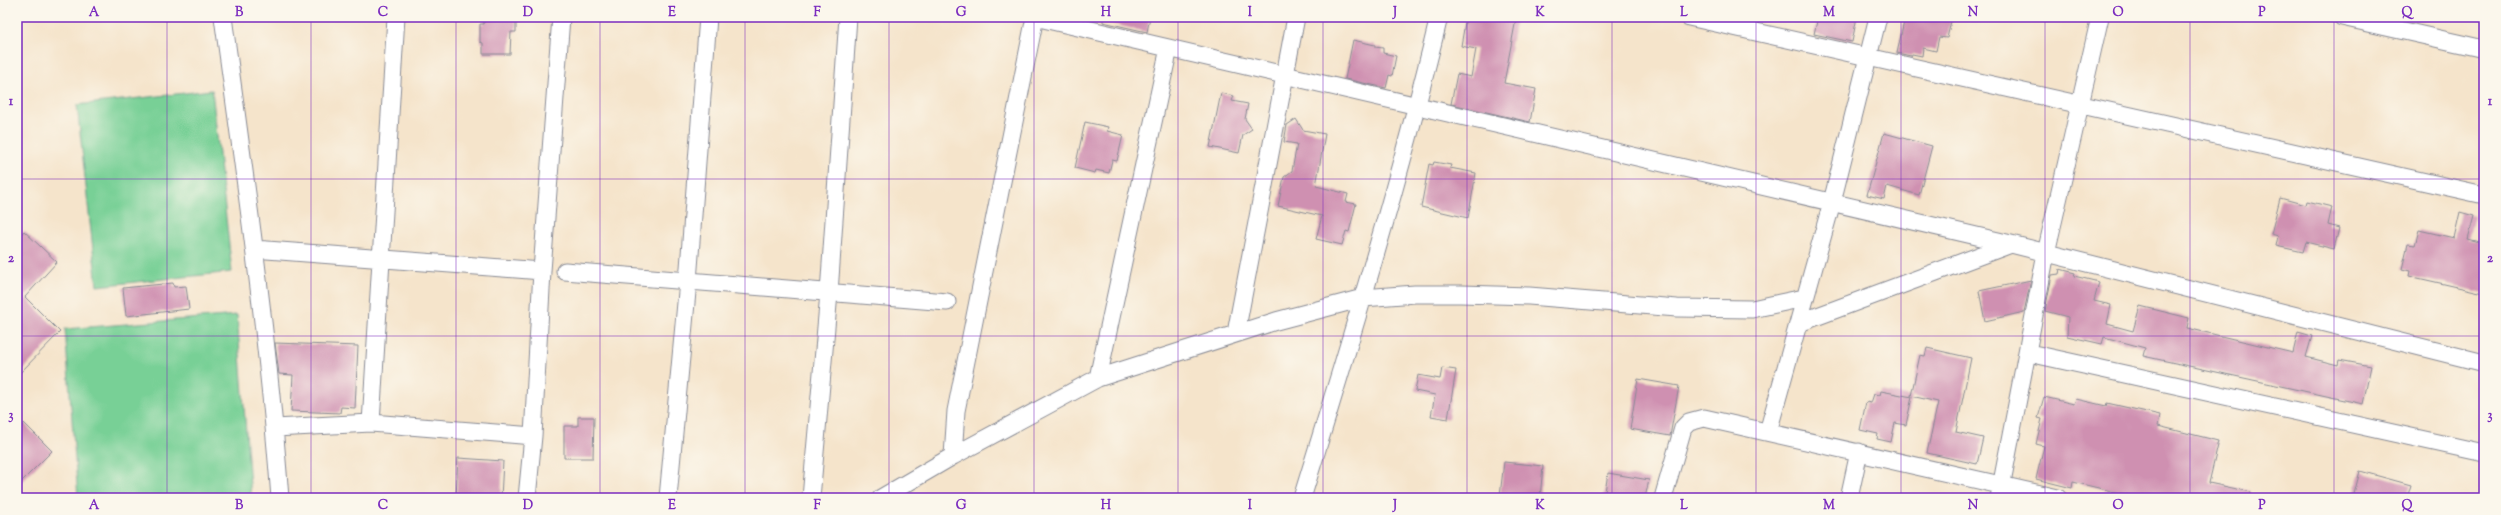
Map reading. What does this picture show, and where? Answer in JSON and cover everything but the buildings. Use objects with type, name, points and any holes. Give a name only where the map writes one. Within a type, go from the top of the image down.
[{"type":"street","points":[[223,17],[254,249],[275,428],[280,498]]},
{"type":"street","points":[[371,423],[396,17]]},
{"type":"street","points":[[527,498],[533,436],[542,271],[561,17]]},
{"type":"street","points":[[668,498],[688,281],[708,17]]},
{"type":"street","points":[[811,498],[829,293],[848,17]]},
{"type":"street","points":[[953,456],[956,411],[1035,17],[2011,244],[2484,362]]},
{"type":"street","points":[[1236,333],[1296,17]]},
{"type":"street","points":[[1302,498],[1363,298],[1418,106],[1439,17]]},
{"type":"street","points":[[1689,17],[2484,195]]},
{"type":"street","points":[[1768,432],[1799,323],[1804,298],[1832,202],[1878,17]]},
{"type":"street","points":[[2001,492],[2046,253],[2100,17]]},
{"type":"street","points":[[2342,17],[2484,49]]},
{"type":"street","points":[[1098,378],[1169,48]]},
{"type":"street","points":[[1799,323],[2011,244]]},
{"type":"street","points":[[254,249],[542,271]]},
{"type":"street","points":[[565,271],[947,302]]},
{"type":"street","points":[[881,498],[953,456],[1098,378],[1236,333],[1363,298],[1415,294],[1461,294],[1529,296],[1676,308],[1752,309],[1804,298]]},
{"type":"street","points":[[2028,353],[2484,454]]},
{"type":"street","points":[[1663,498],[1680,435],[1689,422],[1704,418],[1859,452],[2001,492],[2058,498]]},
{"type":"street","points":[[275,428],[371,423],[533,436]]},
{"type":"street","points":[[1849,498],[1859,452]]},
{"type":"green space","points":[[212,90],[232,272],[97,286],[77,105]]},
{"type":"green space","points":[[237,315],[251,498],[78,498],[65,329]]}]
